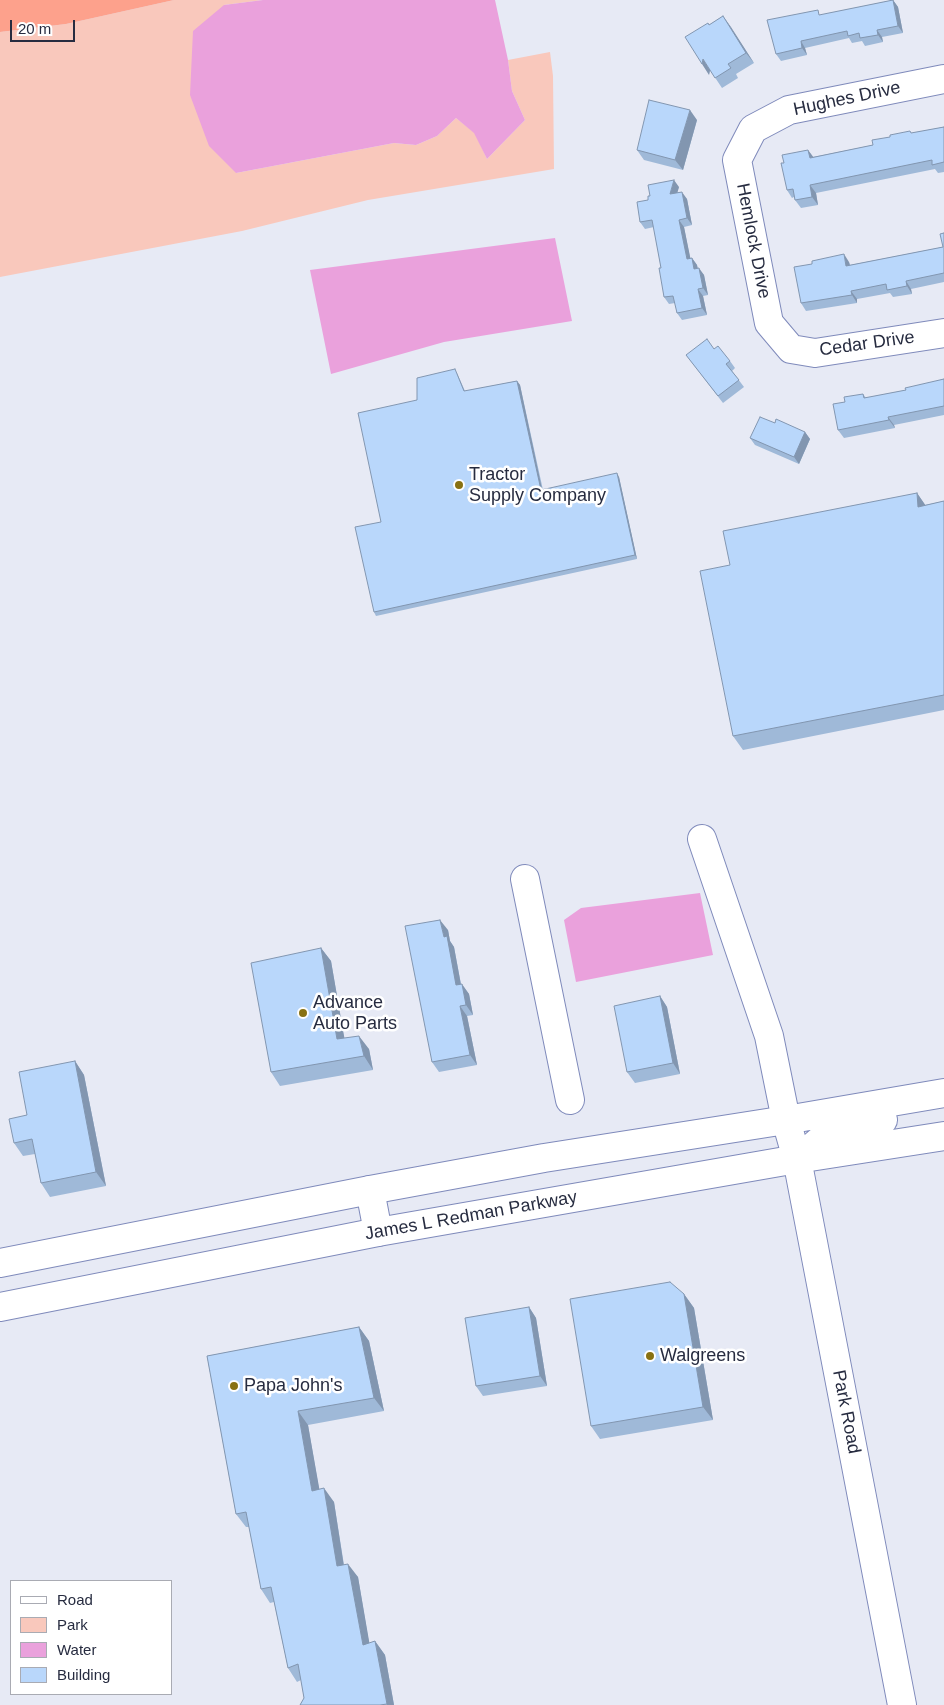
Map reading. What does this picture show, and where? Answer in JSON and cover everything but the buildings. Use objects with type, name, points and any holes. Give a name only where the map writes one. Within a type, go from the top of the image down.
[{"type":"main road","name":"Hughes Drive","points":[[753,129],[789,110],[944,79]]},
{"type":"main road","name":"Hemlock Drive","points":[[753,129],[737,160],[769,323],[791,349]]},
{"type":"main road","name":"Cedar Drive","points":[[791,349],[816,353],[944,333]]},
{"type":"main road","name":"Park Road","points":[[702,839],[769,1036],[786,1120],[797,1159],[902,1705]]},
{"type":"main road","points":[[525,879],[570,1100]]},
{"type":"main road","points":[[0,1264],[370,1190],[544,1158],[944,1093]]},
{"type":"main road","points":[[797,1159],[823,1138],[859,1124],[944,1110]]},
{"type":"main road","name":"James L Redman Parkway","points":[[0,1307],[378,1232],[797,1159],[944,1136]]},
{"type":"main road","points":[[370,1190],[378,1232]]},
{"type":"green space","points":[[174,0],[263,0],[224,5],[236,173],[394,143],[416,145],[437,136],[456,118],[475,133],[487,159],[525,120],[512,91],[508,60],[550,52],[553,76],[554,169],[368,200],[242,231],[0,277],[0,32],[66,24]]},
{"type":"shaded area","points":[[0,0],[174,0],[66,24],[0,32]]},
{"type":"water","points":[[263,0],[495,0],[508,60],[512,91],[525,120],[487,159],[474,133],[456,118],[437,136],[416,145],[394,143],[236,173],[209,146],[190,95],[193,31],[224,5]]},
{"type":"water","points":[[555,238],[572,321],[444,342],[331,374],[310,270]]},
{"type":"water","points":[[700,893],[713,955],[576,982],[564,920],[581,908]]},
{"type":"place","name":"Tractor Supply Company","points":[[459,485]]},
{"type":"place","name":"Advance Auto Parts","points":[[303,1013]]},
{"type":"place","name":"Walgreens","points":[[650,1356]]},
{"type":"place","name":"Papa John's","points":[[234,1386]]}]
